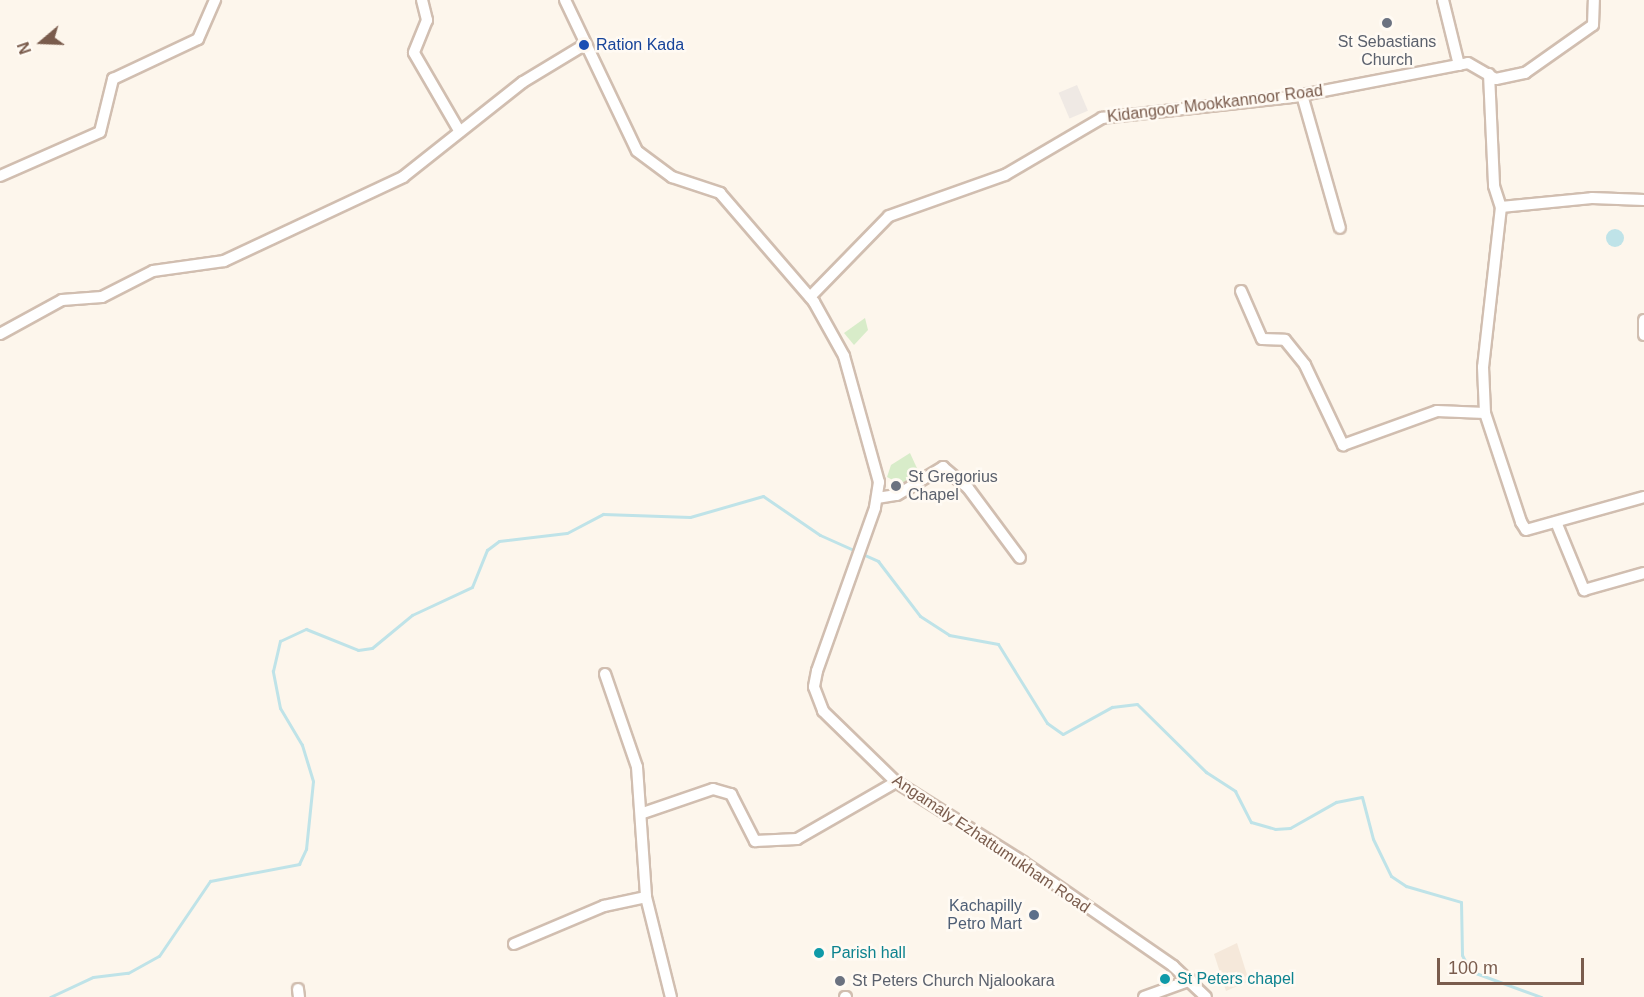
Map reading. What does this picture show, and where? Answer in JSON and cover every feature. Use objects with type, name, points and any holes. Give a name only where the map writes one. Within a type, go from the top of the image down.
[{"type":"street","points":[[0,176],[100,132],[113,79],[198,39],[215,0]]},
{"type":"street","points":[[422,0],[427,20],[414,53],[460,132]]},
{"type":"street","name":"Angamaly Ezhattumukham Road","points":[[565,0],[584,45],[637,151],[672,177],[720,193],[810,297],[844,356],[876,463],[877,498],[814,687],[823,711],[896,782],[1023,862],[1191,980],[1206,997]]},
{"type":"street","points":[[1443,0],[1459,65]]},
{"type":"street","name":"Kidangoor Mookkannoor Road","points":[[810,297],[890,216],[1005,175],[1102,118],[1302,95],[1468,63],[1496,79],[1525,73],[1593,25],[1594,0]]},
{"type":"street","points":[[0,334],[62,300],[102,297],[153,271],[224,261],[403,177],[523,82],[584,45]]},
{"type":"street","points":[[1489,75],[1494,186],[1501,207],[1484,358],[1485,413],[1521,522],[1526,530],[1644,497]]},
{"type":"street","points":[[1302,95],[1340,228]]},
{"type":"street","points":[[1501,207],[1639,199]]},
{"type":"street","points":[[1241,291],[1262,339],[1285,340],[1305,364],[1343,445],[1437,411],[1485,413]]},
{"type":"street","points":[[1644,320],[1644,334]]},
{"type":"street","points":[[877,498],[897,495],[943,467],[968,488],[1020,558]]},
{"type":"street","points":[[1556,522],[1584,590],[1644,573]]},
{"type":"street","points":[[604,674],[637,767],[643,813],[646,897],[671,997]]},
{"type":"street","points":[[643,813],[713,789],[731,794],[755,842],[797,839],[896,782]]},
{"type":"street","points":[[514,944],[604,906],[646,897]]},
{"type":"street","points":[[1144,997],[1191,980]]},
{"type":"shaded area","points":[[1077,85],[1088,111],[1070,119],[1059,93]]},
{"type":"shaded area","points":[[1237,943],[1249,981],[1226,991],[1214,954]]},
{"type":"green space","points":[[865,318],[868,330],[854,345],[844,333]]},
{"type":"green space","points":[[910,453],[921,477],[904,486],[887,477],[891,465]]},
{"type":"water","points":[[1615,229],[1623,234],[1624,238],[1619,246],[1615,247],[1607,242],[1606,238],[1611,230]]},
{"type":"waterway","points":[[50,997],[93,977],[128,973],[159,956],[210,881],[299,864],[306,849],[313,781],[302,745],[280,708],[273,671],[280,641],[306,629],[358,650],[372,648],[412,615],[472,587],[487,550],[499,541],[567,533],[603,514],[690,517],[763,496],[820,535],[878,561],[920,616],[949,635],[998,644],[1047,723],[1063,734],[1112,707],[1137,704],[1206,772],[1235,791],[1251,822],[1275,829],[1290,828],[1336,802],[1362,797],[1373,839],[1391,876],[1406,886],[1461,902],[1462,955],[1470,971],[1541,997]]},
{"type":"place","name":"St Sebastians Church","points":[[1387,23]]},
{"type":"place","name":"Ration Kada","points":[[584,45]]},
{"type":"place","name":"St Gregorius Chapel","points":[[896,486]]},
{"type":"place","name":"Kachapilly Petro Mart","points":[[1034,915]]},
{"type":"place","name":"Parish hall","points":[[819,953]]},
{"type":"place","name":"St Peters chapel","points":[[1165,979]]},
{"type":"place","name":"St Peters Church Njalookara","points":[[840,981]]}]
